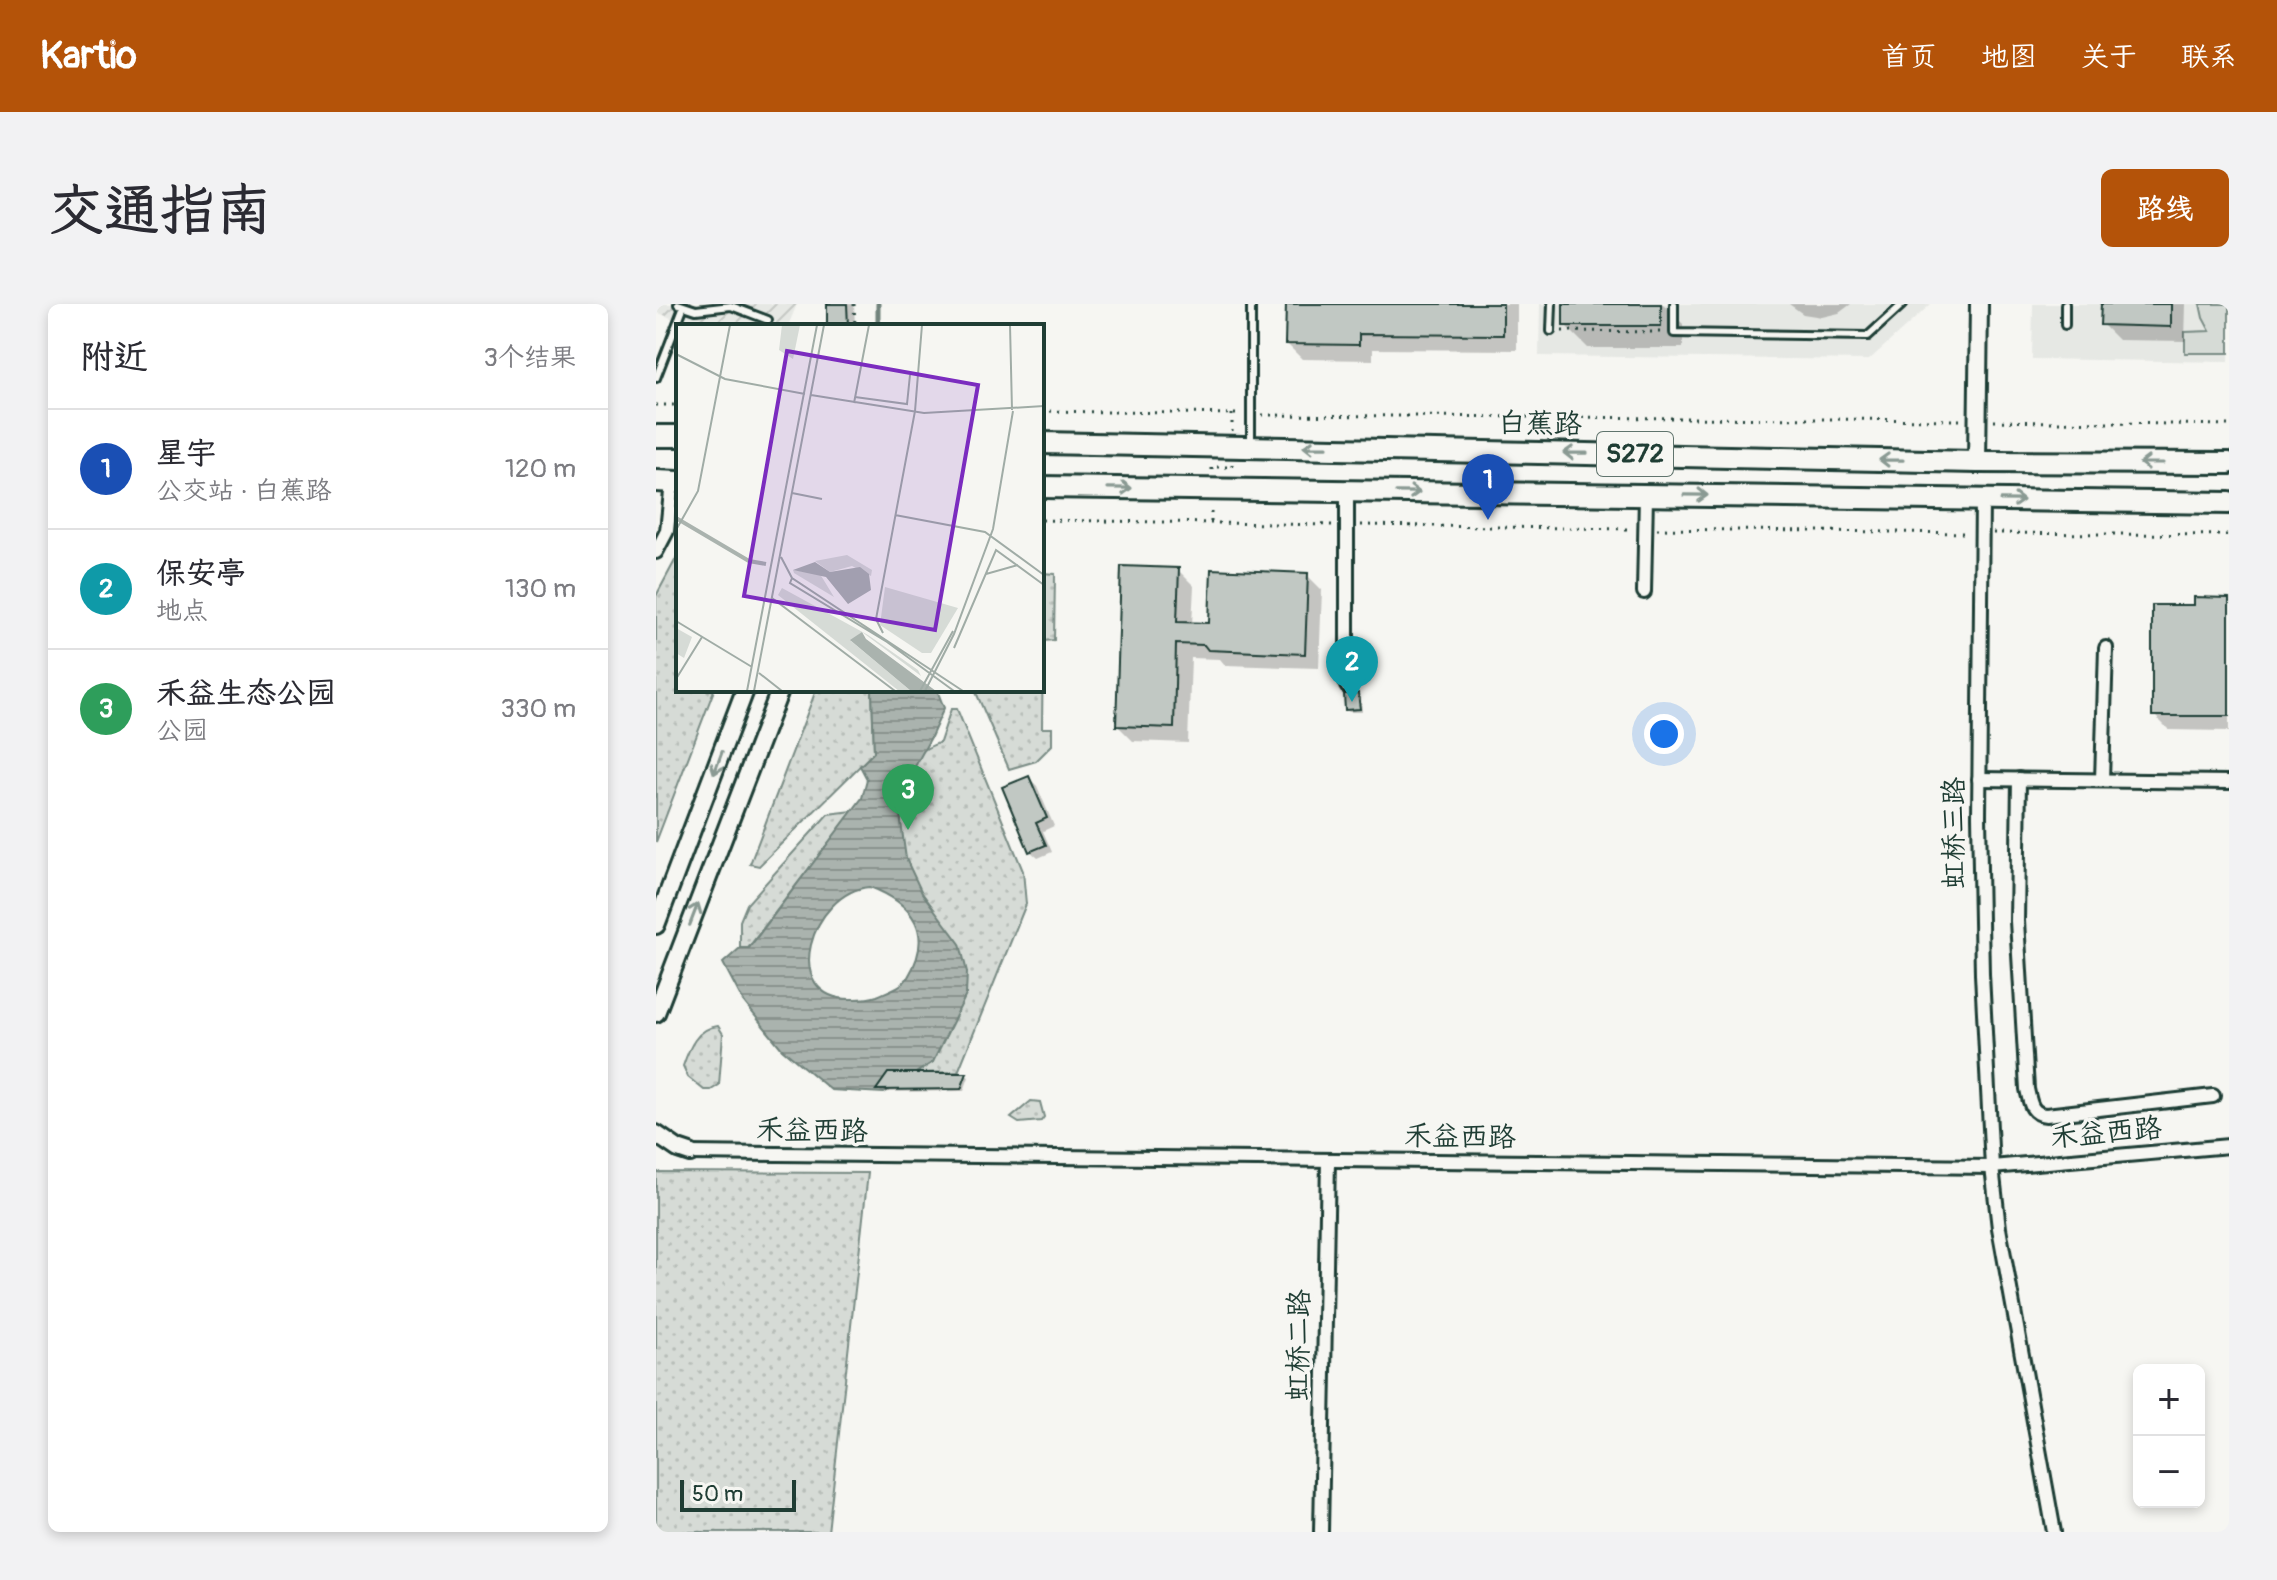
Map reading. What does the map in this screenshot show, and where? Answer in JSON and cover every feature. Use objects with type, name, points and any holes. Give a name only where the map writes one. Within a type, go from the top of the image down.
[{"type":"main road","name":"白蕉路","points":[[1044,443],[1977,462],[2229,463]]},
{"type":"main road","name":"S272","points":[[1044,487],[2229,503]]},
{"type":"street","points":[[1977,462],[1979,304]]},
{"type":"street","points":[[656,552],[667,531],[669,482]]},
{"type":"street","points":[[1347,491],[1347,686]]},
{"type":"street","points":[[1644,592],[1646,495]]},
{"type":"street","name":"虹桥三路","points":[[1982,499],[1979,779],[1982,974],[1993,1229],[2047,1532]]},
{"type":"street","points":[[2102,780],[2106,648]]},
{"type":"street","points":[[656,925],[744,692]]},
{"type":"street","points":[[656,1013],[779,692]]},
{"type":"street","points":[[1979,779],[2229,782]]},
{"type":"street","points":[[2019,779],[2017,921],[2027,1089],[2032,1107],[2038,1114],[2046,1115],[2213,1096]]},
{"type":"street","points":[[656,1134],[690,1153]]},
{"type":"street","name":"禾益西路","points":[[690,1153],[1992,1167],[2229,1146]]},
{"type":"street","points":[[656,1153],[690,1153]]},
{"type":"street","name":"虹桥二路","points":[[1321,1532],[1328,1160]]},
{"type":"street","name":"虹桥三路","points":[[1992,1167],[1999,1228],[2054,1532]]},
{"type":"lane","points":[[1242,446],[1251,414],[1251,304]]},
{"type":"lane","points":[[1551,331],[1552,304]]},
{"type":"lane","points":[[1674,304],[1674,333],[1868,336],[1903,304]]},
{"type":"lane","points":[[2065,304],[2065,325]]},
{"type":"lane","points":[[656,378],[681,306],[708,310],[731,305],[768,320]]},
{"type":"path","points":[[854,304],[855,324]]},
{"type":"path","points":[[1551,331],[1674,333]]},
{"type":"path","points":[[1044,411],[2229,425]]},
{"type":"path","points":[[1211,524],[1212,467],[1232,467],[1242,446],[1232,414]]},
{"type":"shaded area","points":[[656,304],[797,304],[789,324],[687,324],[656,312]]},
{"type":"shaded area","points":[[1540,304],[1931,304],[1869,360],[1539,356]]},
{"type":"shaded area","points":[[2033,304],[2229,304],[2229,362],[2032,359]]},
{"type":"shaded area","points":[[2200,304],[2229,304],[2229,353],[2185,353],[2185,332],[2210,331]]},
{"type":"shaded area","points":[[676,559],[676,692],[713,692],[656,842],[656,596]]},
{"type":"shaded area","points":[[1044,573],[1055,574],[1054,640],[1044,641]]},
{"type":"shaded area","points":[[815,692],[872,692],[874,752],[759,866],[750,864]]},
{"type":"shaded area","points":[[872,692],[938,692],[944,708],[905,785],[900,815],[906,859],[922,893],[960,944],[967,972],[966,995],[933,1062],[884,1093],[831,1090],[782,1049],[743,1001],[723,963],[740,948],[749,948],[862,798],[867,779],[860,766],[874,752]],"holes":[[[870,887],[908,911],[919,934],[916,961],[905,980],[871,998],[853,999],[829,995],[815,983],[809,965],[811,945],[819,925],[832,906],[849,893]]]},
{"type":"shaded area","points":[[976,692],[1042,692],[1042,728],[1052,728],[1052,745],[1036,761],[1009,769]]},
{"type":"shaded area","points":[[951,709],[957,709],[1023,871],[1026,904],[958,1072],[916,1073],[933,1062],[959,944],[929,904],[910,871],[901,832],[902,802],[915,762],[925,750],[940,742]]},
{"type":"shaded area","points":[[853,811],[748,948],[740,948],[740,921],[747,904],[828,814]]},
{"type":"shaded area","points":[[718,1026],[723,1034],[719,1085],[704,1090],[688,1077],[683,1066],[699,1035]]},
{"type":"shaded area","points":[[1031,1101],[1040,1102],[1044,1117],[1041,1121],[1019,1123],[1011,1118]]},
{"type":"shaded area","points":[[656,1172],[868,1173],[828,1532],[656,1532]]},
{"type":"building","points":[[827,304],[847,304],[848,324],[827,324]]},
{"type":"building","points":[[1286,304],[1503,304],[1503,335],[1359,334],[1359,345],[1285,344]]},
{"type":"building","points":[[1563,304],[1661,304],[1661,326],[1563,326]]},
{"type":"building","points":[[2101,304],[2171,304],[2171,327],[2100,325]]},
{"type":"building","points":[[1121,566],[1179,568],[1177,622],[1209,623],[1211,569],[1308,573],[1305,654],[1208,650],[1204,645],[1176,644],[1174,728],[1116,726]]},
{"type":"building","points":[[2194,597],[2229,598],[2229,716],[2152,716],[2152,605],[2194,605]]},
{"type":"building","points":[[1358,693],[1360,709],[1345,710],[1344,694]]},
{"type":"building","points":[[1029,776],[1047,818],[1036,823],[1046,845],[1029,852],[1002,787]]},
{"type":"building","points":[[888,1073],[967,1073],[961,1089],[876,1090]]},
{"type":"waterway","points":[[878,304],[878,324]]},
{"type":"place","name":"星宇","points":[[1488,520]]},
{"type":"place","name":"保安亭","points":[[1352,702]]},
{"type":"place","name":"禾益生态公园","points":[[908,830]]}]
